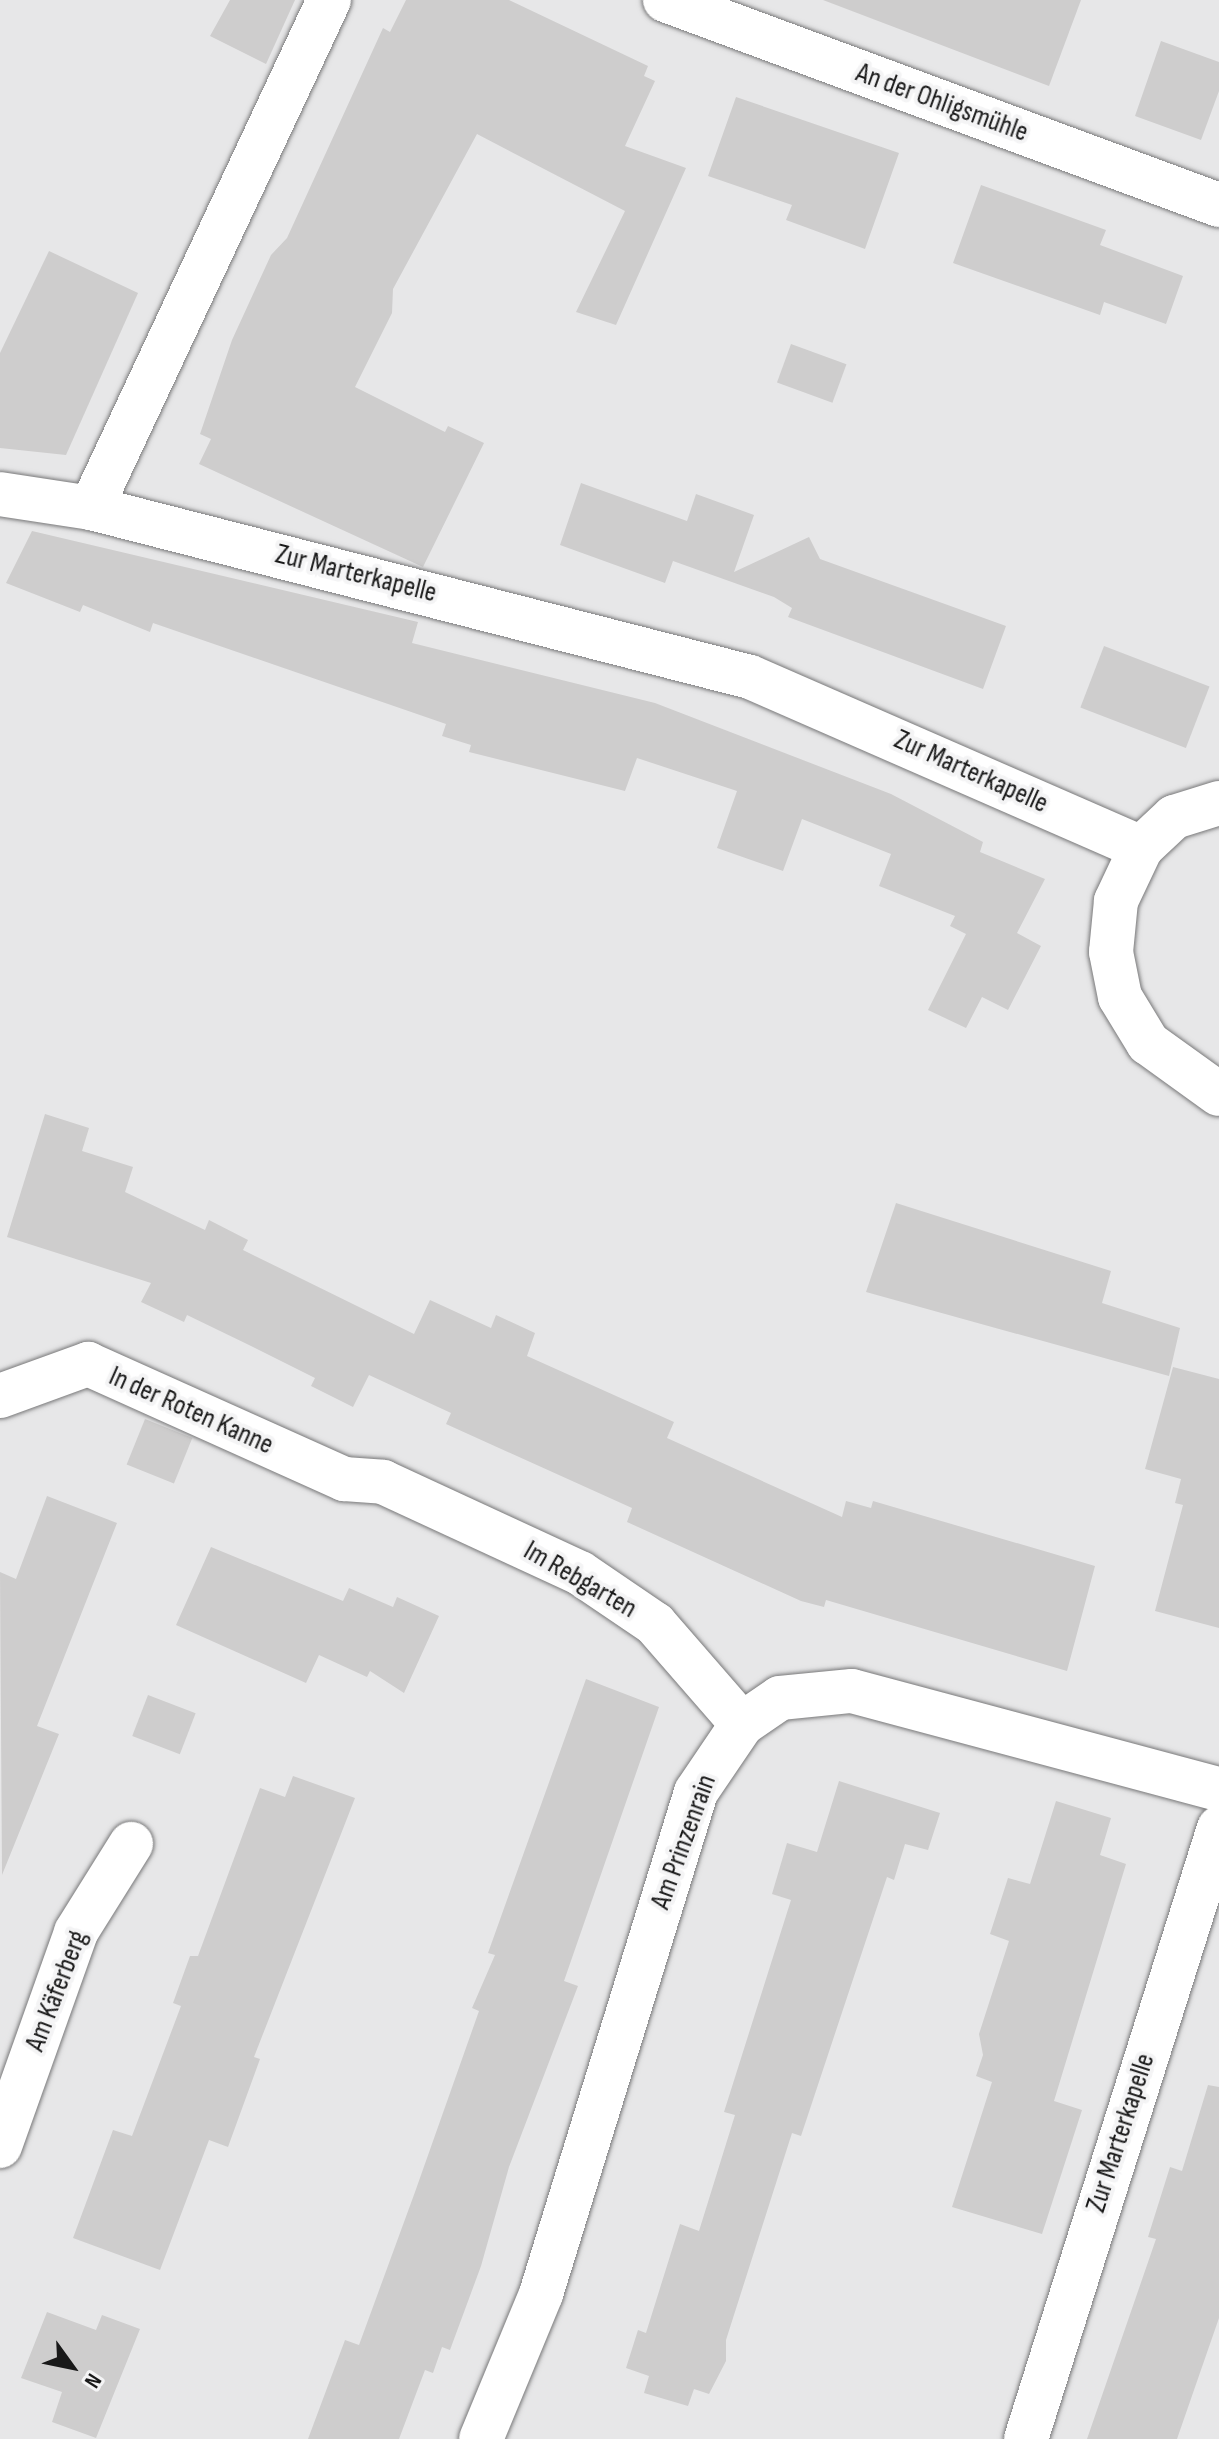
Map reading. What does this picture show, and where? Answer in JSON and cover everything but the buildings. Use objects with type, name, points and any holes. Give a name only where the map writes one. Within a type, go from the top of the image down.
[{"type":"street","points":[[91,508],[329,0]]},
{"type":"street","name":"An der Ohligsmühle","points":[[665,0],[1219,205]]},
{"type":"street","name":"Zur Marterkapelle","points":[[0,494],[91,508],[750,677],[1141,848]]},
{"type":"street","points":[[1219,803],[1174,817],[1141,848],[1116,901],[1111,952],[1120,997],[1148,1043],[1219,1094]]},
{"type":"street","name":"In der Roten Kanne","points":[[19,1389],[88,1364],[344,1479],[383,1482]]},
{"type":"street","name":"Im Rebgarten","points":[[383,1482],[605,1590],[655,1624],[742,1724]]},
{"type":"street","name":"Am Prinzenrain","points":[[481,2439],[541,2294],[696,1792],[742,1724],[780,1698],[852,1691],[1219,1789]]},
{"type":"street","name":"Zur Marterkapelle","points":[[1026,2439],[1219,1828]]},
{"type":"street","name":"Am Käferberg","points":[[0,2146],[76,1932],[131,1844]]}]
